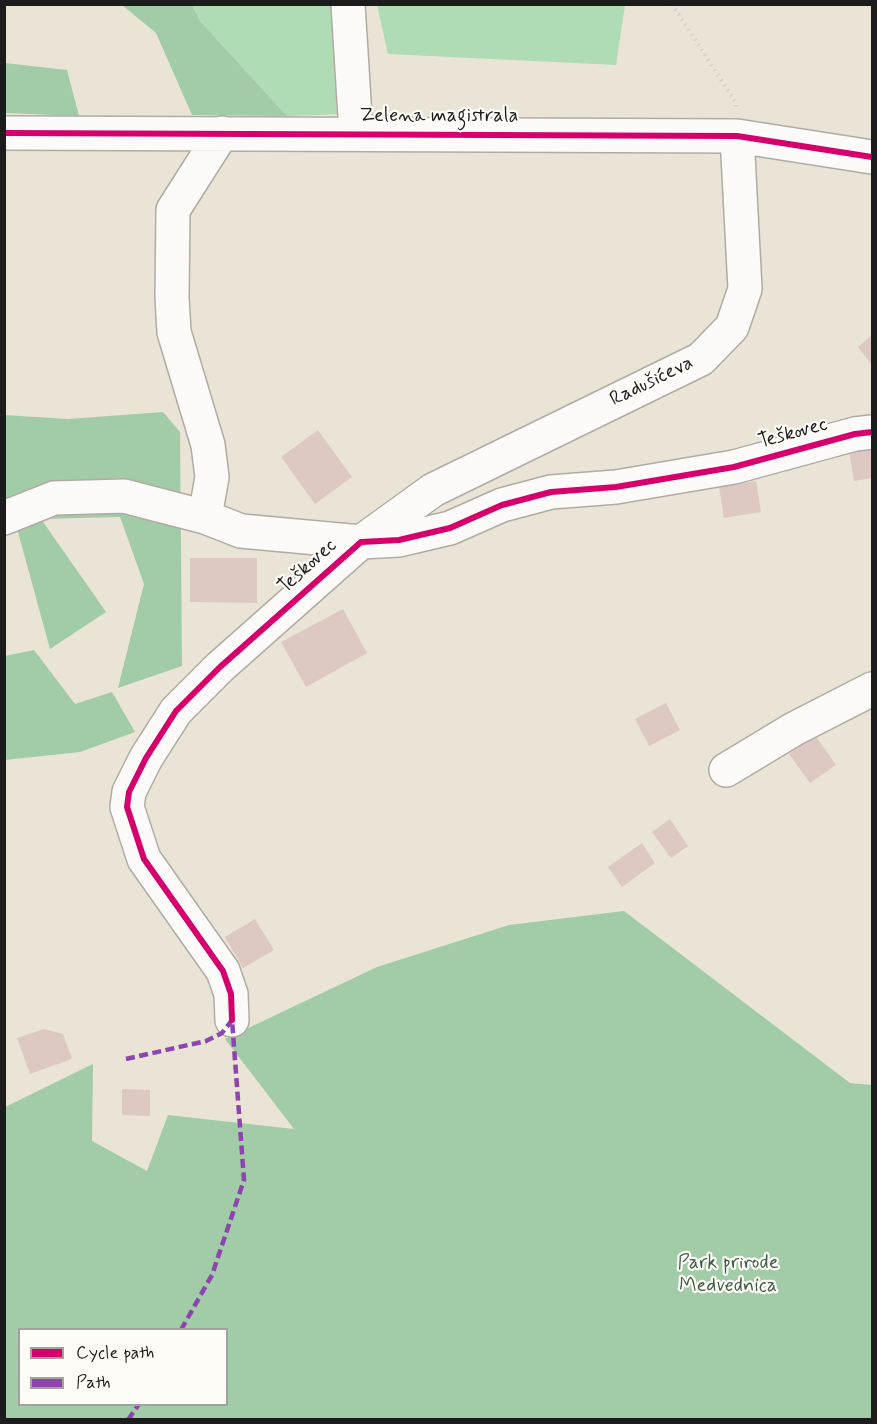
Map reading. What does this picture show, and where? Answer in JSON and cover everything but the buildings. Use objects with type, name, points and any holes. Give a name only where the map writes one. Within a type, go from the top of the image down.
[{"type":"street","points":[[348,4],[356,133]]},
{"type":"street","name":"Zelena magistrala","points":[[4,133],[737,136],[873,157]]},
{"type":"street","points":[[205,517],[212,477],[208,445],[174,332],[171,298],[173,210],[222,133]]},
{"type":"street","name":"Radušićeva","points":[[361,542],[433,490],[701,359],[732,327],[745,289],[737,136]]},
{"type":"street","name":"Teškovec","points":[[4,518],[54,498],[124,496],[205,517],[241,531],[361,542],[399,540],[450,528],[502,505],[551,492],[616,487],[734,467],[855,434],[873,432]]},
{"type":"street","name":"Teškovec","points":[[232,1020],[231,994],[223,971],[144,859],[127,807],[129,792],[146,758],[176,711],[220,667],[361,542]]},
{"type":"street","points":[[726,770],[794,729],[873,689]]},
{"type":"path","points":[[672,4],[736,103],[737,136]]},
{"type":"green space","points":[[377,4],[625,5],[616,65],[388,54]]},
{"type":"green space","points":[[122,5],[192,5],[200,21],[287,116],[192,115],[156,33]]},
{"type":"green space","points":[[192,5],[334,5],[345,114],[287,116],[200,21]]},
{"type":"green space","points":[[5,63],[67,70],[79,116],[5,113]]},
{"type":"green space","points":[[163,412],[180,432],[182,666],[118,688],[144,584],[120,517],[41,519],[106,612],[50,649],[15,521],[5,519],[4,415],[68,419]]},
{"type":"green space","points":[[34,650],[75,704],[112,692],[135,732],[80,752],[5,760],[5,656]]},
{"type":"green space","name":"Park prirode Medvednica","points":[[624,911],[850,1083],[872,1085],[872,1419],[5,1420],[5,1107],[93,1064],[92,1141],[147,1171],[168,1115],[294,1129],[225,1039],[377,967],[509,925]]},
{"type":"marked path","points":[[126,1059],[206,1041],[222,1033],[232,1020]]},
{"type":"marked path","points":[[182,1328],[212,1275],[244,1180],[232,1020]]},
{"type":"marked path","points":[[128,1420],[138,1406]]},
{"type":"cycle path","points":[[4,133],[737,136],[872,157]]},
{"type":"cycle path","points":[[232,1020],[231,994],[223,971],[144,859],[127,807],[129,792],[146,758],[176,711],[220,667],[361,542],[399,540],[450,528],[502,505],[551,492],[616,487],[734,467],[855,434],[872,432]]}]
